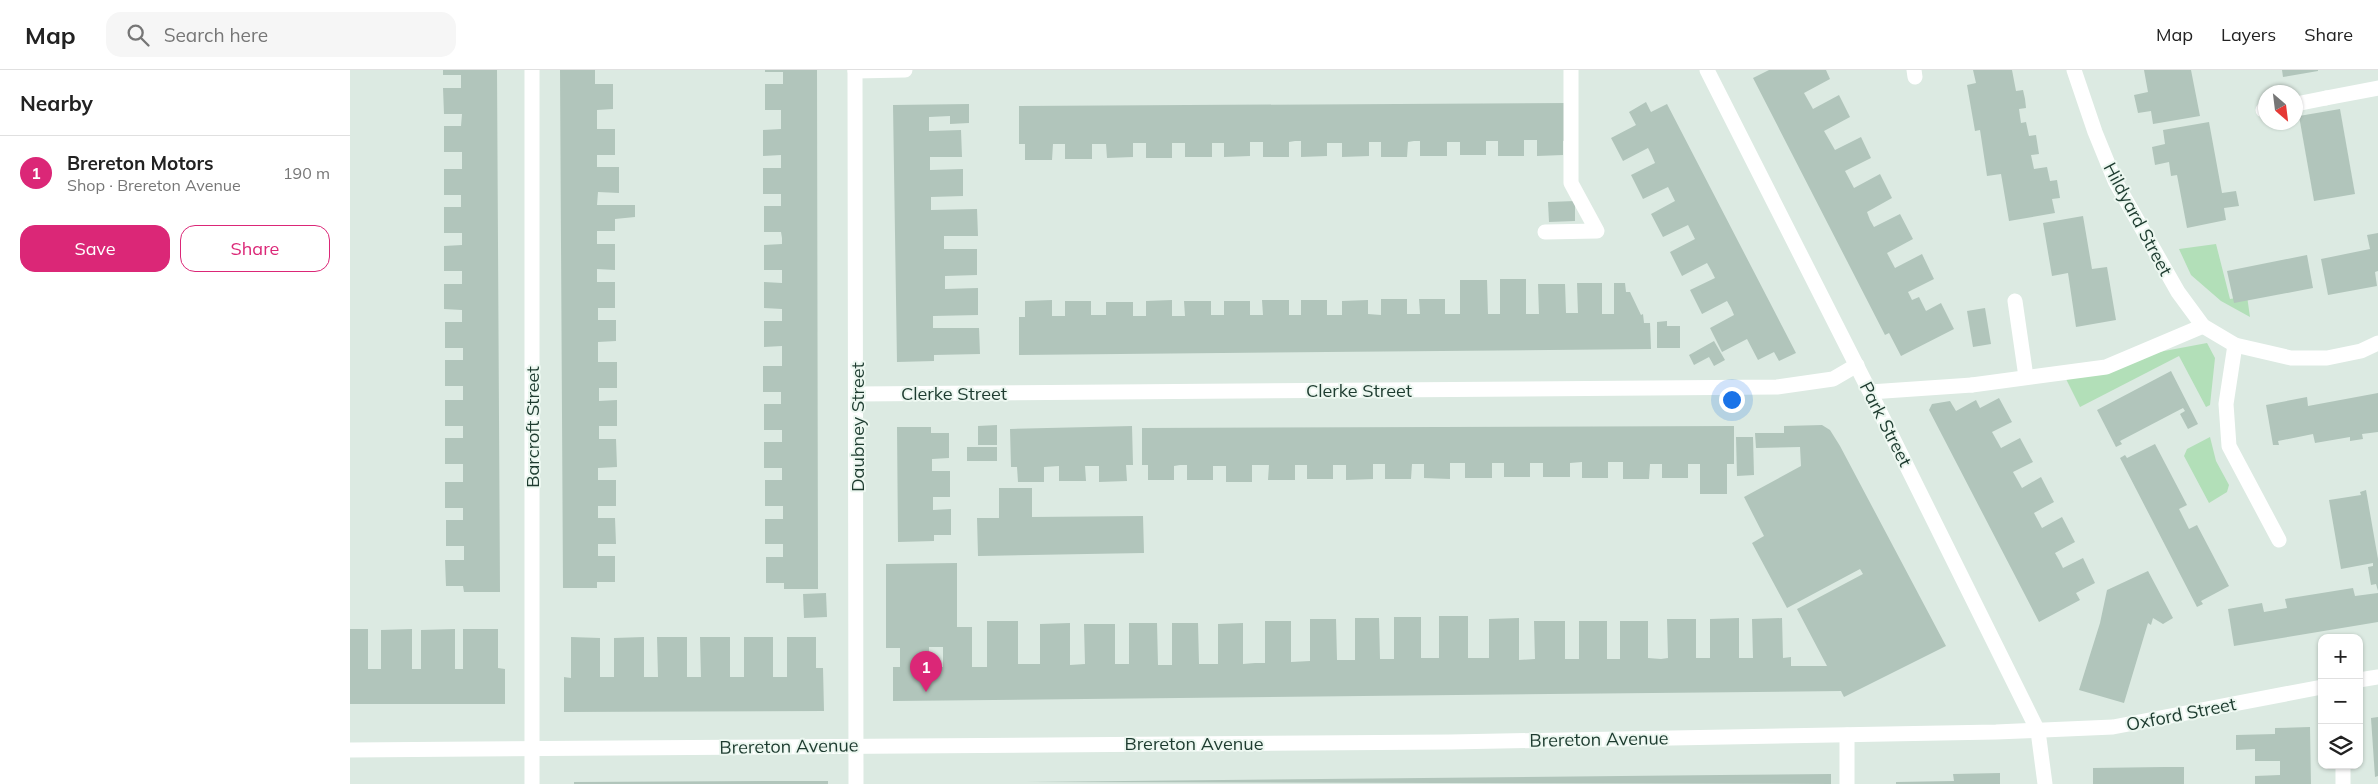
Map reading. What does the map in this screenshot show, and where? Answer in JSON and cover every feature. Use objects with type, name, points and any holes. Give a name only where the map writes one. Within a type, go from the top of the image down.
[{"type":"street","name":"Barcroft Street","points":[[532,70],[532,784]]},
{"type":"street","points":[[855,70],[905,70]]},
{"type":"street","name":"Daubney Street","points":[[855,70],[857,394],[856,784]]},
{"type":"street","points":[[1545,232],[1597,232],[1571,183],[1571,70]]},
{"type":"street","name":"Park Street","points":[[1707,70],[1857,365],[2038,731],[2045,784]]},
{"type":"street","name":"Hildyard Street","points":[[2074,70],[2095,132],[2115,181],[2178,292],[2203,326],[2235,345],[2291,358],[2327,358],[2361,351],[2378,344]]},
{"type":"street","points":[[2303,103],[2378,88]]},
{"type":"street","points":[[2015,301],[2026,377]]},
{"type":"street","points":[[1870,392],[1972,385],[2106,366],[2203,326]]},
{"type":"street","points":[[2235,345],[2226,404],[2229,446],[2279,540]]},
{"type":"street","name":"Clerke Street","points":[[857,394],[1777,387],[1833,379],[1857,365]]},
{"type":"street","points":[[2363,679],[2378,677]]},
{"type":"street","name":"Oxford Street","points":[[2038,731],[2113,727],[2318,688]]},
{"type":"street","name":"Brereton Avenue","points":[[350,750],[1441,742],[2038,731]]},
{"type":"street","points":[[1847,735],[1847,784]]},
{"type":"street","points":[[2343,769],[2343,784]]},
{"type":"green space","points":[[2216,244],[2230,299],[2247,296],[2250,317],[2221,301],[2191,275],[2179,249]]},
{"type":"green space","points":[[2207,343],[2215,358],[2210,405],[2206,407],[2179,356],[2080,407],[2065,377],[2159,352]]},
{"type":"green space","points":[[2210,437],[2216,461],[2229,485],[2227,492],[2209,503],[2184,456],[2187,449]]},
{"type":"building","points":[[443,70],[497,70],[500,592],[464,592],[463,586],[446,586],[445,560],[464,560],[464,546],[446,546],[446,520],[463,520],[463,508],[445,508],[445,482],[463,482],[463,464],[445,464],[445,438],[463,438],[463,426],[445,426],[445,400],[463,400],[463,386],[445,386],[445,360],[463,360],[463,348],[445,348],[445,322],[462,322],[462,310],[444,309],[444,284],[462,284],[462,271],[444,271],[444,246],[462,245],[462,233],[444,233],[444,207],[461,207],[461,195],[444,195],[444,169],[462,169],[462,152],[444,152],[444,126],[461,126],[462,114],[444,114],[443,88],[461,88],[461,75],[443,75]]},
{"type":"building","points":[[560,70],[595,70],[595,84],[613,84],[613,109],[597,110],[597,129],[615,129],[615,155],[597,155],[597,167],[619,167],[619,193],[598,192],[597,205],[635,205],[635,217],[615,219],[615,231],[597,231],[597,244],[615,244],[615,270],[597,269],[597,282],[615,282],[615,308],[598,308],[598,320],[616,320],[616,341],[598,342],[598,362],[617,362],[617,388],[599,388],[599,401],[617,400],[617,426],[599,426],[599,439],[616,439],[617,467],[598,468],[598,480],[616,480],[616,506],[598,506],[598,518],[615,518],[616,544],[598,544],[598,556],[615,556],[615,582],[597,582],[597,588],[563,588]]},
{"type":"building","points":[[765,70],[817,70],[818,589],[784,589],[784,583],[766,583],[766,557],[783,557],[783,544],[765,544],[765,519],[783,519],[783,506],[765,506],[765,480],[782,480],[782,468],[764,468],[764,442],[782,442],[782,430],[764,430],[764,404],[781,404],[781,392],[763,392],[763,366],[782,366],[782,346],[764,347],[764,321],[782,321],[782,309],[764,308],[764,282],[782,283],[782,270],[764,270],[764,245],[782,244],[782,238],[781,232],[764,232],[764,206],[781,206],[781,194],[763,194],[763,168],[781,168],[781,155],[763,156],[763,130],[781,129],[781,110],[765,110],[765,84],[783,84],[783,72],[765,72]]},
{"type":"building","points":[[1769,70],[1826,70],[1830,79],[1804,93],[1813,109],[1839,95],[1850,117],[1824,131],[1835,150],[1861,137],[1871,158],[1845,171],[1854,188],[1880,174],[1892,198],[1867,212],[1870,220],[1874,227],[1900,214],[1913,239],[1887,253],[1895,268],[1922,254],[1934,279],[1908,292],[1912,300],[1919,297],[1926,311],[1941,303],[1954,329],[1901,356],[1889,333],[1885,335],[1753,78]]},
{"type":"building","points":[[1973,70],[2012,70],[2016,91],[2023,90],[2025,99],[2026,108],[2019,109],[2021,123],[2026,122],[2029,136],[2036,135],[2039,154],[2031,155],[2034,169],[2047,167],[2050,181],[2057,180],[2060,198],[2052,199],[2055,213],[2009,221],[2001,174],[1987,176],[1980,130],[1975,131],[1967,85],[1976,83]]},
{"type":"building","points":[[2144,70],[2191,70],[2200,116],[2153,124],[2151,111],[2138,113],[2134,95],[2148,92]]},
{"type":"building","points":[[2282,70],[2318,70],[2318,71],[2283,77]]},
{"type":"building","points":[[1646,102],[1651,112],[1667,104],[1796,353],[1779,361],[1774,352],[1758,360],[1747,339],[1722,352],[1710,328],[1734,315],[1731,308],[1727,301],[1702,314],[1690,290],[1715,278],[1711,270],[1707,263],[1682,276],[1670,252],[1695,239],[1688,225],[1663,237],[1651,214],[1675,201],[1668,187],[1643,199],[1631,175],[1655,163],[1648,148],[1623,161],[1611,138],[1636,125],[1629,112]]},
{"type":"building","points":[[1569,103],[1569,140],[1563,141],[1563,155],[1537,156],[1537,140],[1524,140],[1524,156],[1498,156],[1498,141],[1486,141],[1486,155],[1460,155],[1460,142],[1447,142],[1447,156],[1420,156],[1420,141],[1414,141],[1408,142],[1407,157],[1381,157],[1381,142],[1369,142],[1369,156],[1342,157],[1342,143],[1327,143],[1327,156],[1301,157],[1301,141],[1295,141],[1289,142],[1289,157],[1263,157],[1263,142],[1250,142],[1250,156],[1224,157],[1224,143],[1212,143],[1212,157],[1185,157],[1185,143],[1172,143],[1172,158],[1146,158],[1146,143],[1133,143],[1133,157],[1107,158],[1106,144],[1092,144],[1092,159],[1065,159],[1065,144],[1053,144],[1052,160],[1025,160],[1025,144],[1019,144],[1019,106]]},
{"type":"building","points":[[969,104],[969,123],[950,124],[950,116],[929,117],[929,131],[961,130],[962,157],[930,157],[930,170],[963,169],[963,196],[931,197],[931,210],[977,209],[978,236],[944,236],[944,249],[977,249],[977,275],[945,276],[945,289],[978,288],[978,315],[933,316],[933,328],[979,328],[980,354],[934,355],[934,361],[897,362],[893,105]]},
{"type":"building","points":[[2340,109],[2355,194],[2314,201],[2301,130],[2303,130],[2303,115]]},
{"type":"building","points":[[2209,122],[2222,193],[2236,191],[2239,206],[2224,208],[2226,220],[2187,228],[2177,175],[2171,176],[2169,162],[2155,165],[2152,147],[2165,144],[2163,130]]},
{"type":"building","points":[[1575,201],[1575,221],[1549,222],[1548,202]]},
{"type":"building","points":[[2083,216],[2092,269],[2107,267],[2116,320],[2076,327],[2068,273],[2052,276],[2043,223]]},
{"type":"building","points":[[2378,233],[2378,271],[2375,272],[2377,286],[2328,295],[2321,259],[2370,249],[2367,235]]},
{"type":"building","points":[[2307,255],[2313,288],[2234,303],[2227,271]]},
{"type":"building","points":[[1500,279],[1526,279],[1526,314],[1539,314],[1538,284],[1565,284],[1566,313],[1578,313],[1577,283],[1602,283],[1602,314],[1614,314],[1614,283],[1625,283],[1626,292],[1630,292],[1641,315],[1643,314],[1644,323],[1650,323],[1651,349],[1019,355],[1019,317],[1025,317],[1025,301],[1052,300],[1052,316],[1065,316],[1065,301],[1091,301],[1091,315],[1106,315],[1106,302],[1133,302],[1133,316],[1146,316],[1146,301],[1172,300],[1172,316],[1185,316],[1184,301],[1211,301],[1211,315],[1224,315],[1224,301],[1250,301],[1250,315],[1263,315],[1262,300],[1289,300],[1289,315],[1301,315],[1301,300],[1327,300],[1327,315],[1342,315],[1342,301],[1368,300],[1368,314],[1381,315],[1381,299],[1407,299],[1407,314],[1420,314],[1419,299],[1445,299],[1445,314],[1460,314],[1460,280],[1487,280],[1488,314],[1500,314]]},
{"type":"building","points":[[1985,308],[1991,344],[1973,347],[1967,311]]},
{"type":"building","points":[[1667,321],[1667,326],[1680,326],[1680,348],[1657,348],[1657,322]]},
{"type":"building","points":[[1714,341],[1725,360],[1714,366],[1709,357],[1694,365],[1689,355]]},
{"type":"building","points":[[2171,371],[2198,424],[2188,429],[2180,414],[2185,411],[2183,408],[2120,441],[2122,444],[2116,447],[2097,410]]},
{"type":"building","points":[[2378,393],[2378,432],[2362,434],[2363,439],[2350,441],[2350,437],[2315,443],[2313,434],[2278,441],[2279,445],[2273,445],[2266,405],[2307,397],[2308,406]]},
{"type":"building","points":[[1999,398],[2012,422],[1992,432],[2001,448],[2020,438],[2033,462],[2013,472],[2022,488],[2041,477],[2054,502],[2034,513],[2042,528],[2062,517],[2075,542],[2055,553],[2063,568],[2083,558],[2095,583],[2076,593],[2080,600],[2039,622],[1929,410],[1932,404],[1950,401],[1956,411],[1976,400],[1980,408]]},
{"type":"building","points":[[997,425],[997,445],[978,445],[978,426]]},
{"type":"building","points":[[1822,425],[1830,430],[1946,646],[1844,697],[1841,691],[893,701],[893,667],[900,667],[900,648],[886,648],[886,564],[957,563],[957,627],[972,627],[972,667],[987,667],[987,621],[1018,621],[1018,664],[1040,664],[1040,624],[1070,623],[1070,665],[1085,664],[1084,624],[1115,624],[1115,664],[1129,664],[1129,623],[1157,623],[1158,665],[1172,665],[1172,623],[1198,623],[1199,664],[1218,664],[1218,624],[1243,623],[1243,664],[1265,663],[1265,621],[1291,621],[1291,662],[1310,661],[1310,619],[1336,619],[1337,660],[1355,660],[1355,618],[1379,618],[1380,659],[1394,659],[1394,617],[1421,617],[1421,658],[1439,658],[1439,616],[1468,616],[1468,658],[1489,658],[1489,619],[1519,618],[1519,660],[1535,659],[1534,621],[1565,621],[1565,659],[1579,659],[1579,621],[1607,621],[1607,659],[1620,659],[1620,621],[1648,621],[1648,658],[1661,659],[1668,658],[1667,619],[1696,619],[1696,658],[1710,658],[1710,619],[1739,618],[1739,658],[1753,658],[1752,619],[1782,618],[1783,658],[1791,657],[1791,666],[1827,666],[1797,609],[1863,574],[1860,569],[1787,608],[1752,543],[1764,536],[1744,497],[1801,466],[1800,447],[1756,448],[1755,433],[1784,433],[1784,426]],"holes":[[[929,647],[943,647],[943,667],[929,667]]]},
{"type":"building","points":[[1132,426],[1133,465],[1126,465],[1127,481],[1099,482],[1099,466],[1085,466],[1086,481],[1059,481],[1059,466],[1044,467],[1044,482],[1018,482],[1017,467],[1011,467],[1010,429]]},
{"type":"building","points":[[1734,426],[1734,464],[1727,464],[1727,494],[1700,494],[1700,464],[1688,464],[1688,478],[1662,478],[1662,464],[1650,464],[1649,479],[1623,479],[1623,462],[1608,462],[1608,478],[1582,478],[1582,462],[1570,463],[1570,477],[1543,477],[1543,463],[1530,463],[1530,477],[1504,477],[1504,463],[1492,463],[1492,478],[1465,478],[1465,463],[1450,463],[1450,479],[1424,478],[1424,464],[1412,464],[1411,479],[1385,479],[1385,464],[1373,464],[1373,479],[1346,480],[1346,465],[1333,465],[1333,479],[1307,479],[1307,465],[1295,465],[1295,480],[1268,480],[1269,465],[1252,465],[1252,482],[1226,482],[1226,466],[1213,466],[1213,480],[1187,480],[1187,465],[1174,466],[1174,480],[1148,480],[1148,465],[1142,465],[1142,428]]},
{"type":"building","points":[[897,427],[931,427],[931,433],[949,433],[949,458],[932,459],[932,471],[950,471],[950,497],[933,497],[933,510],[951,509],[951,535],[934,535],[934,541],[898,542]]},
{"type":"building","points":[[1736,437],[1753,437],[1754,475],[1737,476]]},
{"type":"building","points":[[2155,444],[2187,505],[2179,509],[2189,529],[2197,525],[2229,586],[2201,601],[2203,604],[2197,607],[2120,458],[2125,455],[2127,458]]},
{"type":"building","points":[[967,447],[997,447],[997,461],[967,461]]},
{"type":"building","points":[[999,488],[1032,488],[1032,517],[1143,516],[1144,553],[978,556],[977,518],[999,518]]},
{"type":"building","points":[[2366,490],[2378,559],[2378,591],[2376,584],[2371,585],[2368,567],[2373,566],[2373,563],[2341,569],[2329,500],[2361,495],[2360,492]]},
{"type":"building","points":[[2148,571],[2173,618],[2163,624],[2153,618],[2151,625],[2148,623],[2124,703],[2079,690],[2100,623],[2107,590]]},
{"type":"building","points":[[2353,588],[2355,596],[2378,593],[2378,622],[2234,646],[2228,609],[2262,603],[2264,612],[2287,608],[2285,599]]},
{"type":"building","points":[[826,593],[827,617],[804,618],[803,594]]},
{"type":"building","points":[[350,629],[368,629],[368,669],[381,669],[381,630],[412,629],[412,669],[421,669],[421,630],[455,629],[455,669],[463,669],[463,629],[498,629],[498,668],[505,669],[505,704],[350,704]]},
{"type":"building","points":[[571,637],[600,638],[600,677],[614,677],[614,638],[644,637],[644,677],[658,677],[657,637],[687,637],[687,677],[701,677],[700,637],[730,637],[730,677],[744,677],[744,637],[773,637],[773,677],[787,677],[787,637],[816,637],[816,668],[823,668],[824,711],[564,712],[564,677],[571,678]]},
{"type":"building","points":[[2378,717],[2378,776],[2375,777],[2371,718]]},
{"type":"building","points":[[2310,727],[2311,784],[2255,784],[2255,776],[2280,775],[2280,761],[2255,761],[2255,749],[2236,750],[2236,735],[2275,734],[2275,728]]},
{"type":"building","points":[[2184,767],[2184,784],[2093,784],[2093,768]]},
{"type":"building","points":[[2000,773],[2000,784],[1896,784],[1896,782],[1954,781],[1953,774]]},
{"type":"building","points":[[1831,774],[1831,784],[1026,782],[1720,775]]},
{"type":"building","points":[[828,781],[828,784],[574,784],[574,782]]},
{"type":"place","name":"Brereton Motors","points":[[926,692]]}]
